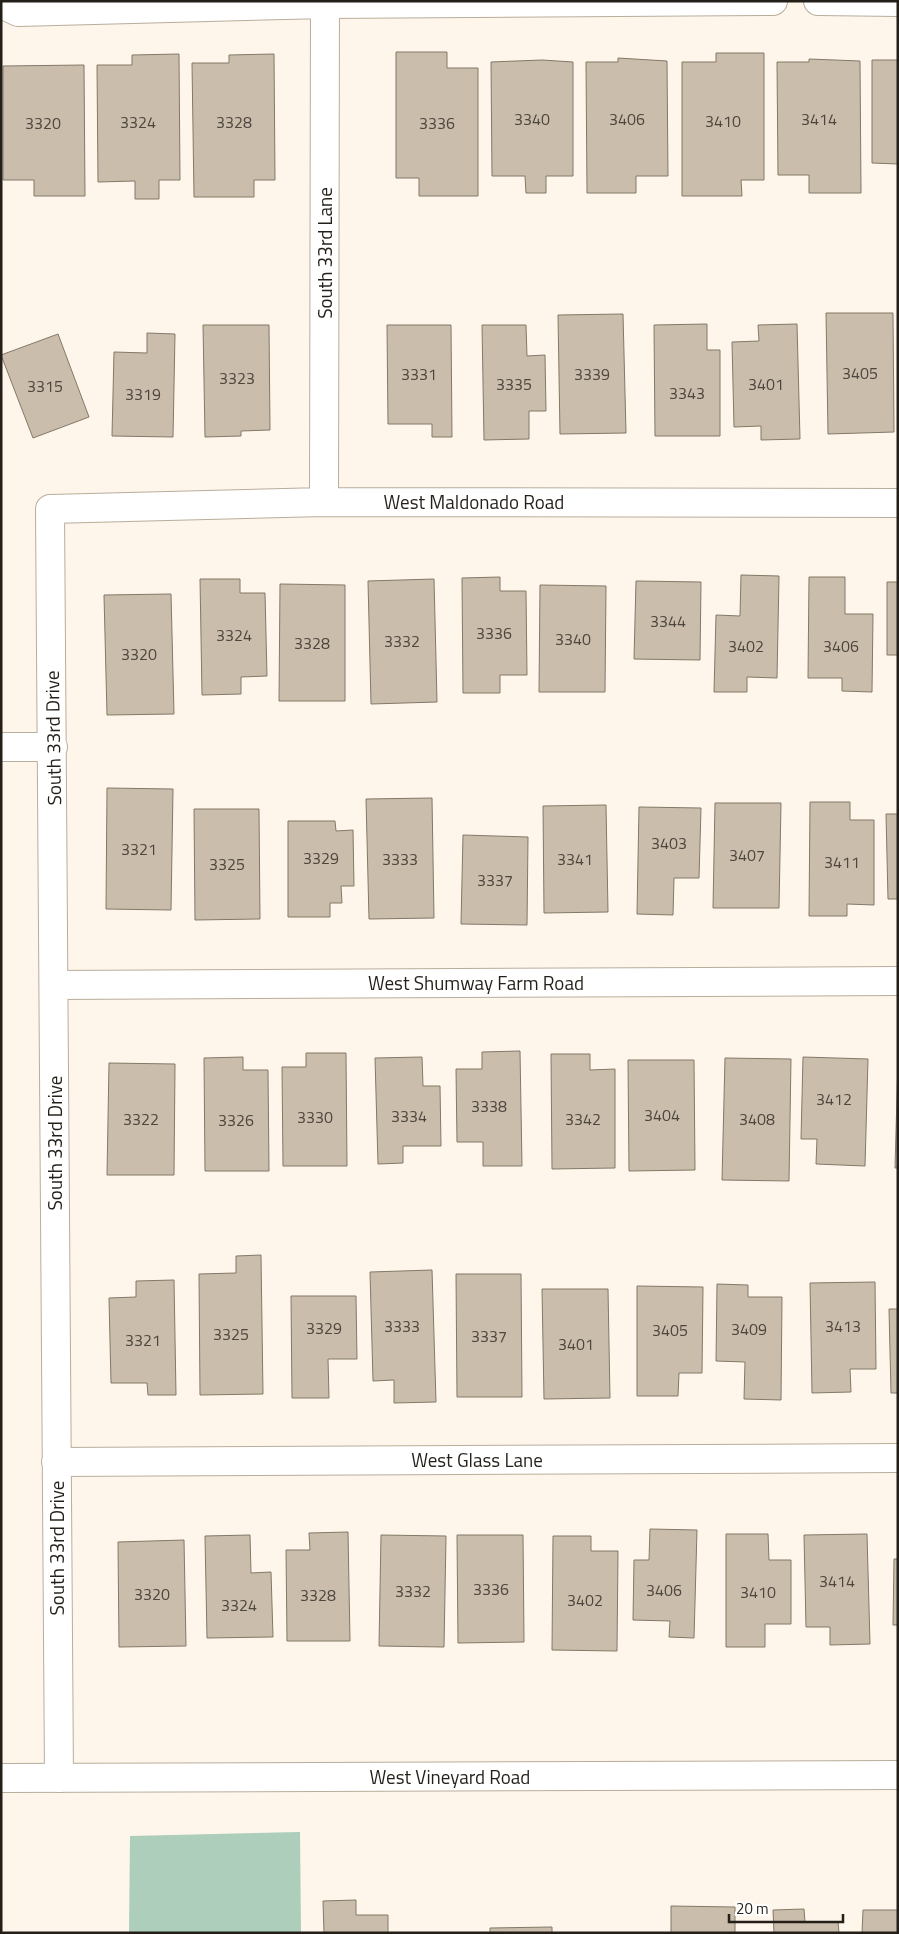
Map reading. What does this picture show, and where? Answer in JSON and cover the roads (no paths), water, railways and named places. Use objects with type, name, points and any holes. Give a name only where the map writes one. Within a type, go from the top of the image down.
[{"type":"street","points":[[1,4],[18,12],[325,4],[773,1]]},
{"type":"street","points":[[818,1],[898,2]]},
{"type":"street","name":"South 33rd Lane","points":[[324,502],[325,4]]},
{"type":"street","name":"West Maldonado Road","points":[[50,509],[324,502],[898,502]]},
{"type":"street","name":"South 33rd Drive","points":[[50,509],[59,1778]]},
{"type":"street","points":[[1,747],[53,747]]},
{"type":"street","name":"West Shumway Farm Road","points":[[54,985],[898,981]]},
{"type":"street","name":"West Glass Lane","points":[[56,1462],[898,1458]]},
{"type":"street","name":"West Vineyard Road","points":[[1,1778],[898,1776]]}]
